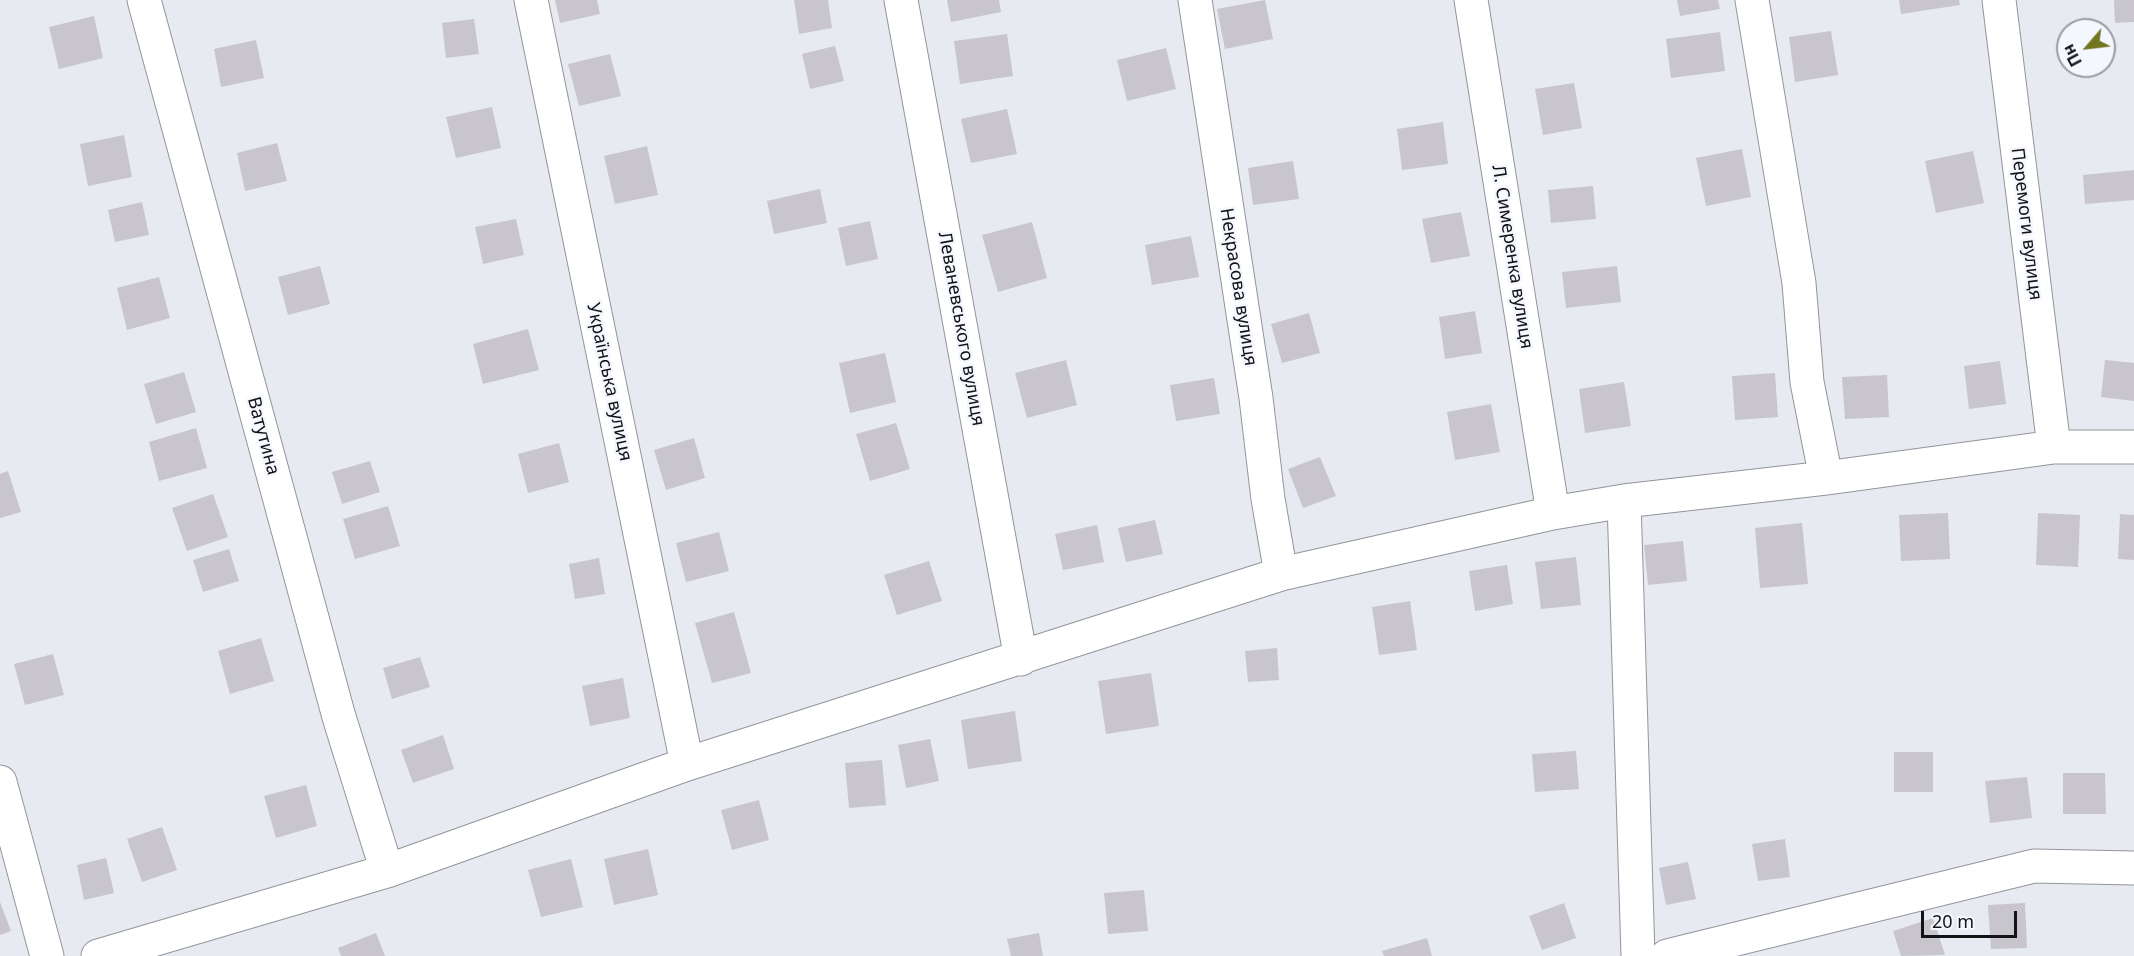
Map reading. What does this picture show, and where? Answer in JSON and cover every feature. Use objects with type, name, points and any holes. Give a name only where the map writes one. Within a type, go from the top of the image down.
[{"type":"street","name":"Ватутина","points":[[144,0],[339,717],[387,871]]},
{"type":"street","name":"Українська вулиця","points":[[531,0],[687,764]]},
{"type":"street","name":"Леваневського вулиця","points":[[901,0],[1021,659]]},
{"type":"street","name":"Некрасова вулиця","points":[[1195,0],[1281,574]]},
{"type":"street","name":"Л. Симеренка вулиця","points":[[1471,0],[1553,513]]},
{"type":"street","points":[[1752,0],[1799,283],[1807,382],[1826,478]]},
{"type":"street","name":"Перемоги вулиця","points":[[1999,0],[2054,447]]},
{"type":"street","points":[[98,956],[387,871],[687,764],[1281,574],[1553,513],[1624,501],[1826,478],[2054,447],[2134,447]]},
{"type":"street","points":[[1624,501],[1638,956]]},
{"type":"street","points":[[0,782],[47,956]]},
{"type":"street","points":[[1667,956],[2034,866],[2134,868]]},
{"type":"building","points":[[555,0],[597,0],[600,14],[560,23]]},
{"type":"building","points":[[794,0],[828,0],[832,28],[799,34]]},
{"type":"building","points":[[947,0],[999,0],[1001,12],[951,22]]},
{"type":"building","points":[[1265,0],[1273,39],[1225,49],[1217,9]]},
{"type":"building","points":[[1677,0],[1718,0],[1720,9],[1680,16]]},
{"type":"building","points":[[1899,0],[1959,0],[1960,5],[1901,14]]},
{"type":"building","points":[[2114,0],[2134,0],[2134,22],[2116,23]]},
{"type":"building","points":[[94,16],[103,58],[59,69],[49,27]]},
{"type":"building","points":[[474,19],[479,54],[446,58],[442,23]]},
{"type":"building","points":[[1831,31],[1838,75],[1795,82],[1789,37]]},
{"type":"building","points":[[1720,32],[1725,71],[1671,78],[1666,39]]},
{"type":"building","points":[[1007,34],[1013,76],[960,84],[954,41]]},
{"type":"building","points":[[256,40],[264,78],[221,87],[214,49]]},
{"type":"building","points":[[835,46],[844,81],[810,89],[802,54]]},
{"type":"building","points":[[1166,48],[1176,89],[1127,101],[1117,60]]},
{"type":"building","points":[[610,54],[621,96],[579,106],[568,64]]},
{"type":"building","points":[[1574,83],[1582,128],[1543,135],[1535,89]]},
{"type":"building","points":[[492,107],[501,148],[456,158],[446,117]]},
{"type":"building","points":[[1007,109],[1017,154],[971,163],[961,119]]},
{"type":"building","points":[[1443,122],[1448,164],[1402,170],[1397,129]]},
{"type":"building","points":[[124,135],[132,177],[88,186],[80,144]]},
{"type":"building","points":[[277,143],[287,181],[245,191],[237,153]]},
{"type":"building","points":[[647,146],[658,195],[615,204],[604,156]]},
{"type":"building","points":[[1742,149],[1751,197],[1706,206],[1696,158]]},
{"type":"building","points":[[1973,151],[1984,203],[1936,213],[1925,161]]},
{"type":"building","points":[[1293,161],[1299,199],[1253,205],[1248,168]]},
{"type":"building","points":[[2134,170],[2134,200],[2085,204],[2083,175]]},
{"type":"building","points":[[1593,186],[1596,219],[1551,223],[1548,190]]},
{"type":"building","points":[[820,189],[827,223],[774,234],[767,201]]},
{"type":"building","points":[[142,202],[149,235],[115,242],[108,210]]},
{"type":"building","points":[[1461,212],[1470,256],[1431,263],[1422,219]]},
{"type":"building","points":[[516,219],[524,255],[483,264],[475,227]]},
{"type":"building","points":[[870,221],[878,259],[846,266],[838,228]]},
{"type":"building","points":[[1032,222],[1047,278],[998,292],[982,235]]},
{"type":"building","points":[[1191,236],[1199,277],[1152,285],[1145,245]]},
{"type":"building","points":[[320,266],[330,304],[288,315],[278,277]]},
{"type":"building","points":[[1617,266],[1621,302],[1566,308],[1562,272]]},
{"type":"building","points":[[159,277],[170,318],[127,330],[117,288]]},
{"type":"building","points":[[1475,311],[1482,353],[1445,359],[1439,317]]},
{"type":"building","points":[[1309,313],[1320,353],[1282,363],[1271,324]]},
{"type":"building","points":[[528,329],[539,370],[483,384],[473,344]]},
{"type":"building","points":[[885,353],[896,402],[850,413],[839,363]]},
{"type":"building","points":[[1066,360],[1077,405],[1027,418],[1015,373]]},
{"type":"building","points":[[2105,360],[2134,363],[2134,401],[2101,397]]},
{"type":"building","points":[[2000,361],[2006,404],[1969,409],[1964,366]]},
{"type":"building","points":[[184,372],[196,412],[156,424],[144,384]]},
{"type":"building","points":[[1775,373],[1778,417],[1735,420],[1732,376]]},
{"type":"building","points":[[1887,375],[1889,417],[1845,419],[1842,377]]},
{"type":"building","points":[[1214,378],[1220,414],[1176,421],[1170,385]]},
{"type":"building","points":[[1624,382],[1631,426],[1585,433],[1579,389]]},
{"type":"building","points":[[1491,404],[1500,452],[1455,460],[1447,412]]},
{"type":"building","points":[[896,423],[910,469],[870,481],[856,434]]},
{"type":"building","points":[[196,428],[207,468],[159,481],[149,442]]},
{"type":"building","points":[[694,438],[705,478],[666,490],[654,450]]},
{"type":"building","points":[[559,443],[569,482],[528,493],[518,454]]},
{"type":"building","points":[[1320,457],[1336,496],[1303,508],[1288,469]]},
{"type":"building","points":[[370,461],[380,492],[342,504],[332,472]]},
{"type":"building","points":[[8,471],[21,512],[0,518],[0,474]]},
{"type":"building","points":[[213,494],[228,537],[187,551],[172,508]]},
{"type":"building","points":[[388,506],[400,546],[355,559],[343,519]]},
{"type":"building","points":[[1948,513],[1950,559],[1901,561],[1899,515]]},
{"type":"building","points":[[2038,513],[2080,515],[2078,567],[2036,565]]},
{"type":"building","points":[[2120,514],[2134,515],[2134,560],[2118,559]]},
{"type":"building","points":[[1155,520],[1163,554],[1126,562],[1118,528]]},
{"type":"building","points":[[1802,523],[1808,584],[1760,588],[1755,528]]},
{"type":"building","points":[[1097,525],[1104,562],[1063,570],[1055,534]]},
{"type":"building","points":[[719,532],[729,571],[686,582],[676,543]]},
{"type":"building","points":[[1683,541],[1687,581],[1648,585],[1644,545]]},
{"type":"building","points":[[229,549],[239,581],[203,592],[193,560]]},
{"type":"building","points":[[1576,557],[1581,605],[1541,609],[1535,562]]},
{"type":"building","points":[[599,558],[605,594],[575,599],[569,564]]},
{"type":"building","points":[[929,561],[942,601],[897,615],[884,575]]},
{"type":"building","points":[[1507,565],[1513,604],[1475,611],[1469,571]]},
{"type":"building","points":[[1410,601],[1417,650],[1379,655],[1372,607]]},
{"type":"building","points":[[734,612],[751,673],[712,683],[695,623]]},
{"type":"building","points":[[261,638],[274,681],[230,694],[218,651]]},
{"type":"building","points":[[1277,648],[1279,680],[1248,682],[1245,651]]},
{"type":"building","points":[[53,654],[64,695],[25,705],[14,664]]},
{"type":"building","points":[[420,657],[430,687],[392,699],[383,668]]},
{"type":"building","points":[[1151,673],[1159,726],[1106,734],[1098,681]]},
{"type":"building","points":[[623,678],[630,718],[590,726],[582,686]]},
{"type":"building","points":[[1015,711],[1022,761],[968,769],[961,720]]},
{"type":"building","points":[[443,735],[454,769],[413,783],[401,750]]},
{"type":"building","points":[[930,739],[939,781],[906,788],[898,745]]},
{"type":"building","points":[[1576,751],[1579,789],[1535,792],[1532,754]]},
{"type":"building","points":[[1894,752],[1933,752],[1933,792],[1894,792]]},
{"type":"building","points":[[882,760],[886,805],[849,808],[845,763]]},
{"type":"building","points":[[2063,773],[2105,773],[2106,814],[2063,814]]},
{"type":"building","points":[[2027,777],[2032,818],[1990,823],[1985,781]]},
{"type":"building","points":[[306,785],[317,826],[276,838],[264,796]]},
{"type":"building","points":[[759,800],[769,840],[732,850],[721,810]]},
{"type":"building","points":[[162,827],[177,870],[142,882],[127,839]]},
{"type":"building","points":[[1785,839],[1790,877],[1758,881],[1752,844]]},
{"type":"building","points":[[648,849],[658,895],[614,905],[604,859]]},
{"type":"building","points":[[106,858],[114,893],[84,900],[77,865]]},
{"type":"building","points":[[571,859],[583,907],[541,917],[528,870]]},
{"type":"building","points":[[1688,862],[1696,899],[1666,905],[1659,868]]},
{"type":"building","points":[[1144,890],[1148,931],[1108,934],[1104,893]]},
{"type":"building","points":[[0,902],[11,931],[0,935]]},
{"type":"building","points":[[1564,903],[1576,938],[1542,950],[1529,916]]},
{"type":"building","points":[[2025,903],[2027,948],[1991,949],[1988,905]]},
{"type":"building","points":[[1933,918],[1945,955],[1901,956],[1893,931]]},
{"type":"building","points":[[376,933],[385,956],[341,956],[338,948]]},
{"type":"building","points":[[1039,933],[1043,956],[1011,956],[1007,939]]},
{"type":"building","points":[[1427,938],[1432,956],[1384,956],[1382,951]]}]
